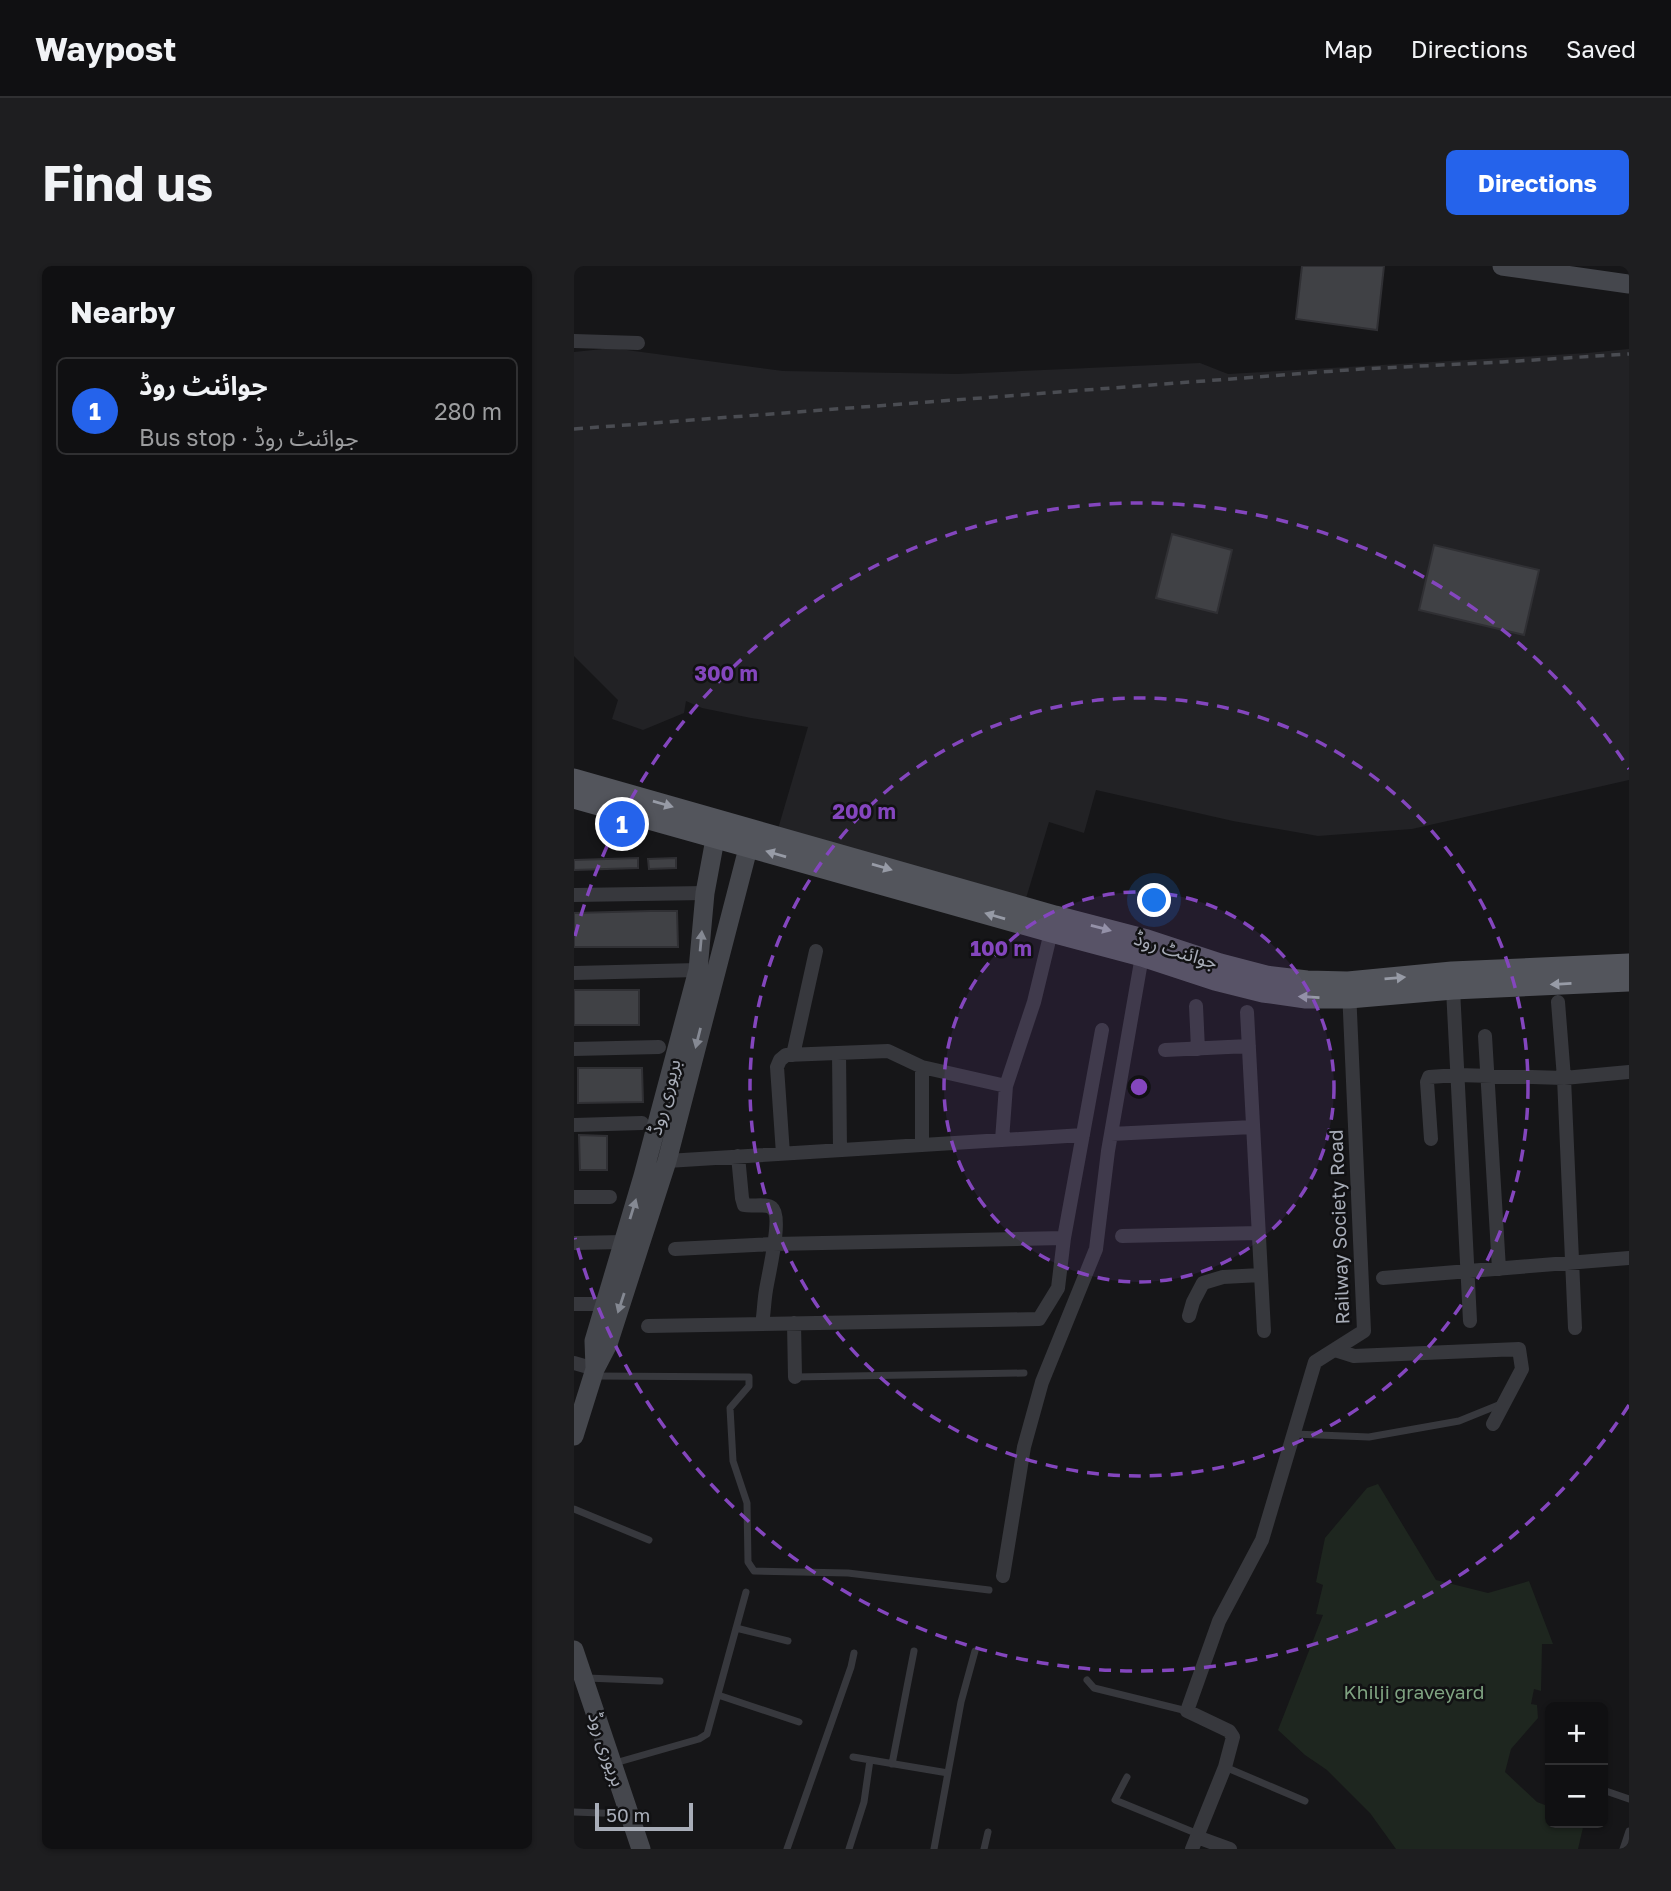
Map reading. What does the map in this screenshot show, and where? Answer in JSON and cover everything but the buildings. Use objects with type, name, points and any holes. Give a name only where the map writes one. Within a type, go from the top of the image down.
[{"type":"main road","points":[[1502,266],[1629,284]]},
{"type":"main road","name":"جوائنٹ روڈ","points":[[574,779],[717,829]]},
{"type":"main road","name":"جوائنٹ روڈ","points":[[574,798],[717,829],[1055,916],[1147,940],[1244,971],[1349,990],[1453,989],[1629,981]]},
{"type":"main road","name":"بریوری روڈ","points":[[594,1373],[594,1341],[643,1176],[698,970],[705,893],[717,829]]},
{"type":"main road","name":"جوائنٹ روڈ","points":[[750,838],[1051,932],[1263,992],[1306,998],[1452,972],[1629,964]]},
{"type":"main road","name":"بریوری روڈ","points":[[574,1436],[594,1373],[608,1344],[667,1161],[750,838]]},
{"type":"main road","name":"بریوری روڈ","points":[[574,1650],[641,1849]]},
{"type":"street","points":[[574,341],[639,343]]},
{"type":"street","points":[[574,895],[705,893]]},
{"type":"street","points":[[1002,1140],[1006,1086],[1034,1002],[1051,932]]},
{"type":"street","points":[[793,1055],[817,951]]},
{"type":"street","points":[[1003,1576],[1024,1447],[1042,1382],[1096,1249],[1111,1134],[1142,956]]},
{"type":"street","points":[[574,973],[698,970]]},
{"type":"street","points":[[1453,989],[1470,1321]]},
{"type":"street","name":"Railway Society Road","points":[[1187,1711],[1219,1622],[1262,1540],[1315,1362],[1364,1331],[1349,990]]},
{"type":"street","points":[[1558,1002],[1575,1328]]},
{"type":"street","points":[[1196,1006],[1198,1049]]},
{"type":"street","points":[[1247,1012],[1264,1331]]},
{"type":"street","points":[[648,1326],[1039,1319],[1058,1289],[1064,1238],[1102,1030]]},
{"type":"street","points":[[1485,1036],[1499,1269]]},
{"type":"street","points":[[1165,1050],[1249,1046]]},
{"type":"street","points":[[574,1049],[659,1047]]},
{"type":"street","points":[[783,1153],[777,1068],[786,1055],[888,1051],[922,1066],[1006,1086]]},
{"type":"street","points":[[839,1053],[840,1150]]},
{"type":"street","points":[[922,1066],[922,1145]]},
{"type":"street","points":[[1431,1139],[1427,1082],[1429,1077],[1458,1075],[1564,1078],[1629,1072]]},
{"type":"street","points":[[574,1125],[642,1123]]},
{"type":"street","points":[[1111,1134],[1253,1127]]},
{"type":"street","points":[[667,1161],[1083,1135]]},
{"type":"street","points":[[738,1156],[744,1205],[769,1206],[776,1214],[762,1324]]},
{"type":"street","points":[[574,1197],[610,1196]]},
{"type":"street","points":[[1122,1236],[1258,1233]]},
{"type":"street","points":[[675,1249],[774,1244],[1064,1238]]},
{"type":"street","points":[[574,1243],[623,1242]]},
{"type":"street","points":[[1384,1278],[1629,1258]]},
{"type":"street","points":[[1189,1316],[1192,1302],[1203,1283],[1223,1277],[1261,1275]]},
{"type":"street","points":[[574,1304],[604,1304]]},
{"type":"street","points":[[794,1323],[795,1377]]},
{"type":"street","points":[[1335,1350],[1354,1356],[1519,1349],[1522,1369],[1493,1424]]},
{"type":"street","points":[[574,1363],[594,1373]]},
{"type":"street","points":[[1187,1711],[1229,1731],[1233,1737],[1226,1767],[1196,1840],[1230,1849]]},
{"type":"lane","points":[[594,1373],[749,1377],[749,1386],[730,1408],[733,1461],[747,1503],[748,1562],[754,1571],[848,1573],[989,1590]]},
{"type":"lane","points":[[795,1377],[1024,1373]]},
{"type":"lane","points":[[1294,1434],[1369,1437],[1460,1421],[1505,1403]]},
{"type":"lane","points":[[574,1509],[649,1541]]},
{"type":"lane","points":[[612,1763],[699,1739],[708,1734],[746,1592]]},
{"type":"lane","points":[[736,1628],[788,1641]]},
{"type":"lane","points":[[892,1763],[914,1651]]},
{"type":"lane","points":[[934,1849],[961,1702],[975,1651]]},
{"type":"lane","points":[[787,1849],[854,1653]]},
{"type":"lane","points":[[583,1678],[660,1681]]},
{"type":"lane","points":[[1087,1680],[1094,1688],[1187,1711]]},
{"type":"lane","points":[[718,1695],[799,1722]]},
{"type":"lane","points":[[853,1757],[948,1773]]},
{"type":"lane","points":[[849,1849],[864,1802],[870,1760]]},
{"type":"lane","points":[[1226,1767],[1305,1801]]},
{"type":"lane","points":[[1127,1777],[1115,1800],[1196,1840]]},
{"type":"lane","points":[[1608,1792],[1629,1799]]},
{"type":"lane","points":[[574,1812],[629,1814]]},
{"type":"lane","points":[[1623,1849],[1629,1831]]},
{"type":"lane","points":[[984,1849],[988,1832]]},
{"type":"shaded area","points":[[612,348],[783,371],[957,374],[1200,363],[1228,374],[1629,349],[1629,780],[1412,829],[1318,836],[1233,821],[1096,790],[1084,833],[1049,822],[1021,915],[773,846],[808,727],[702,708],[686,701],[684,713],[643,730],[612,719],[618,700],[574,656],[574,352]]},
{"type":"green space","name":"Khilji graveyard","points":[[1378,1484],[1436,1580],[1488,1593],[1529,1581],[1553,1644],[1542,1644],[1541,1691],[1534,1689],[1531,1704],[1537,1705],[1538,1718],[1511,1749],[1505,1772],[1537,1802],[1545,1805],[1545,1828],[1583,1828],[1578,1849],[1396,1849],[1370,1813],[1327,1770],[1305,1755],[1278,1730],[1323,1615],[1316,1614],[1323,1585],[1316,1582],[1325,1538],[1367,1488]]},
{"type":"railway","points":[[574,429],[1361,369],[1629,354]]},
{"type":"place","name":"جوائنٹ روڈ","points":[[622,824]]}]
